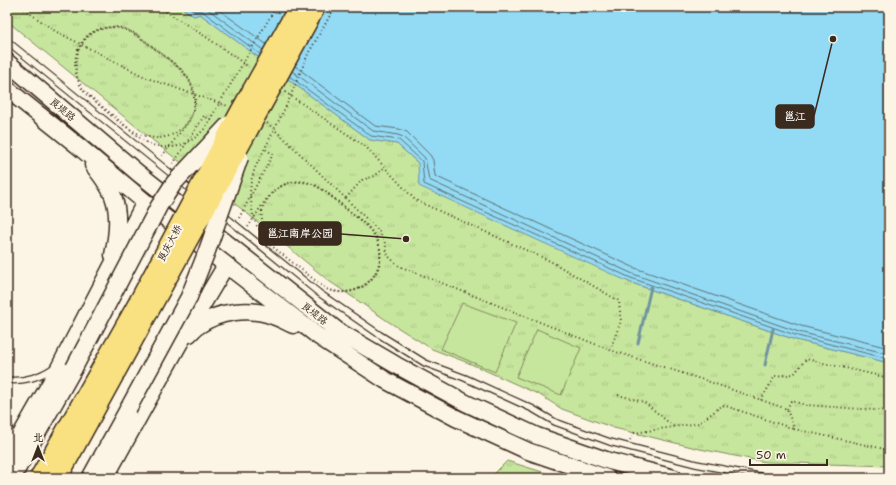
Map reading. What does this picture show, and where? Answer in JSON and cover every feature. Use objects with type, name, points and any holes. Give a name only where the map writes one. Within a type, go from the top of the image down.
[{"type":"main road","name":"良庆大桥","points":[[58,478],[152,308],[246,117],[298,7]]},
{"type":"main road","name":"良庆大桥","points":[[39,478],[135,308],[246,117],[316,7]]},
{"type":"main road","name":"良堤路","points":[[7,62],[138,173],[338,331],[466,403],[537,436],[609,461],[674,478]]},
{"type":"main road","name":"良堤路","points":[[7,89],[145,202],[318,336],[385,380],[456,418],[528,450],[607,478]]},
{"type":"main road","points":[[9,455],[68,365],[159,206],[174,183],[246,117]]},
{"type":"main road","points":[[90,478],[189,296],[207,251],[246,117]]},
{"type":"main road","points":[[77,145],[102,177],[113,197],[117,216],[117,239],[109,273]]},
{"type":"main road","points":[[12,478],[68,365],[109,273],[145,202]]},
{"type":"main road","points":[[105,478],[179,344],[226,265]]},
{"type":"main road","points":[[179,344],[198,326],[214,318],[231,312],[247,311],[272,315],[318,336]]},
{"type":"lane","points":[[7,41],[199,196]]},
{"type":"lane","points":[[205,200],[211,205]]},
{"type":"lane","points":[[217,210],[319,293],[380,335],[425,362],[465,378],[533,409],[555,422],[610,442],[696,464],[764,477],[786,478]]},
{"type":"lane","points":[[7,380],[17,382],[30,379],[68,365]]},
{"type":"lane","points":[[7,421],[12,436],[9,455]]},
{"type":"path","points":[[21,7],[54,31],[147,78],[246,117],[290,143],[379,231],[385,243],[388,256],[399,266],[610,350],[787,409]]},
{"type":"path","points":[[159,7],[254,70]]},
{"type":"path","points":[[162,156],[192,116],[195,97],[190,80],[182,70],[136,34],[124,29],[106,28],[94,33],[84,40],[76,56],[75,63],[76,76],[81,88],[86,94],[141,139],[154,145],[168,148],[175,147],[195,139],[211,120],[276,7]]},
{"type":"path","points":[[249,227],[252,222],[256,216],[260,210],[264,205],[267,199],[271,193],[276,189],[286,184],[291,183],[308,183],[314,185],[319,187],[366,225],[370,229],[374,234],[377,240],[379,246],[380,252],[380,258],[379,264],[377,270],[374,276],[370,280],[366,284],[362,287],[356,290],[350,291],[334,291],[328,290],[322,287],[310,278],[280,254],[272,247],[267,241],[264,233],[262,216],[264,205],[266,200],[270,195],[274,191],[278,187],[288,183],[300,181],[311,183],[316,186],[321,189],[369,228],[373,232],[376,238],[378,243],[380,249],[380,256],[380,262],[378,268],[375,273],[372,278],[368,282],[363,286],[358,289],[353,291],[348,292],[336,292],[331,291],[326,289],[321,286],[315,281],[309,277],[275,250],[272,246],[268,243],[257,226],[255,221],[253,216],[250,193],[251,181],[255,168],[288,102],[308,54],[335,7]]},
{"type":"path","points":[[102,28],[121,28],[138,36],[184,73],[193,88],[195,100],[193,112],[187,122],[178,131],[168,136],[156,138],[142,136],[129,129],[84,90],[75,73],[75,60],[79,48],[86,38],[102,28]]},
{"type":"path","points":[[280,88],[366,147],[415,200],[550,261],[619,301],[621,321],[610,350]]},
{"type":"path","points":[[168,172],[204,116],[211,120]]},
{"type":"path","points":[[236,225],[273,154],[265,149]]},
{"type":"path","points":[[346,198],[362,180],[375,176],[385,167]]},
{"type":"path","points":[[761,400],[775,376],[794,374],[806,359],[889,378]]},
{"type":"path","points":[[618,395],[644,402],[674,426]]},
{"type":"path","points":[[794,429],[787,409],[791,401],[806,405],[889,411]]},
{"type":"path","points":[[627,447],[634,433],[699,423],[723,405],[794,429],[889,450]]},
{"type":"green space","points":[[7,7],[181,7],[194,16],[200,14],[370,140],[397,144],[418,163],[629,282],[796,340],[889,363],[889,466],[765,462],[700,449],[614,428],[562,409],[540,395],[471,364],[432,349],[329,281],[243,210],[166,151],[7,21]]},
{"type":"green space","points":[[462,303],[516,323],[495,372],[441,349]]},
{"type":"green space","points":[[537,329],[581,348],[561,395],[516,377]]},
{"type":"green space","points":[[507,461],[562,478],[490,478]]},
{"type":"water","points":[[181,7],[889,7],[889,363],[796,340],[629,282],[419,186],[418,163],[397,144],[370,140],[200,14],[194,16]]},
{"type":"waterway","points":[[638,343],[651,287]]},
{"type":"waterway","points":[[765,365],[773,329]]},
{"type":"place","name":"邕江","points":[[833,39]]},
{"type":"place","name":"邕江南岸公园","points":[[406,239]]}]
